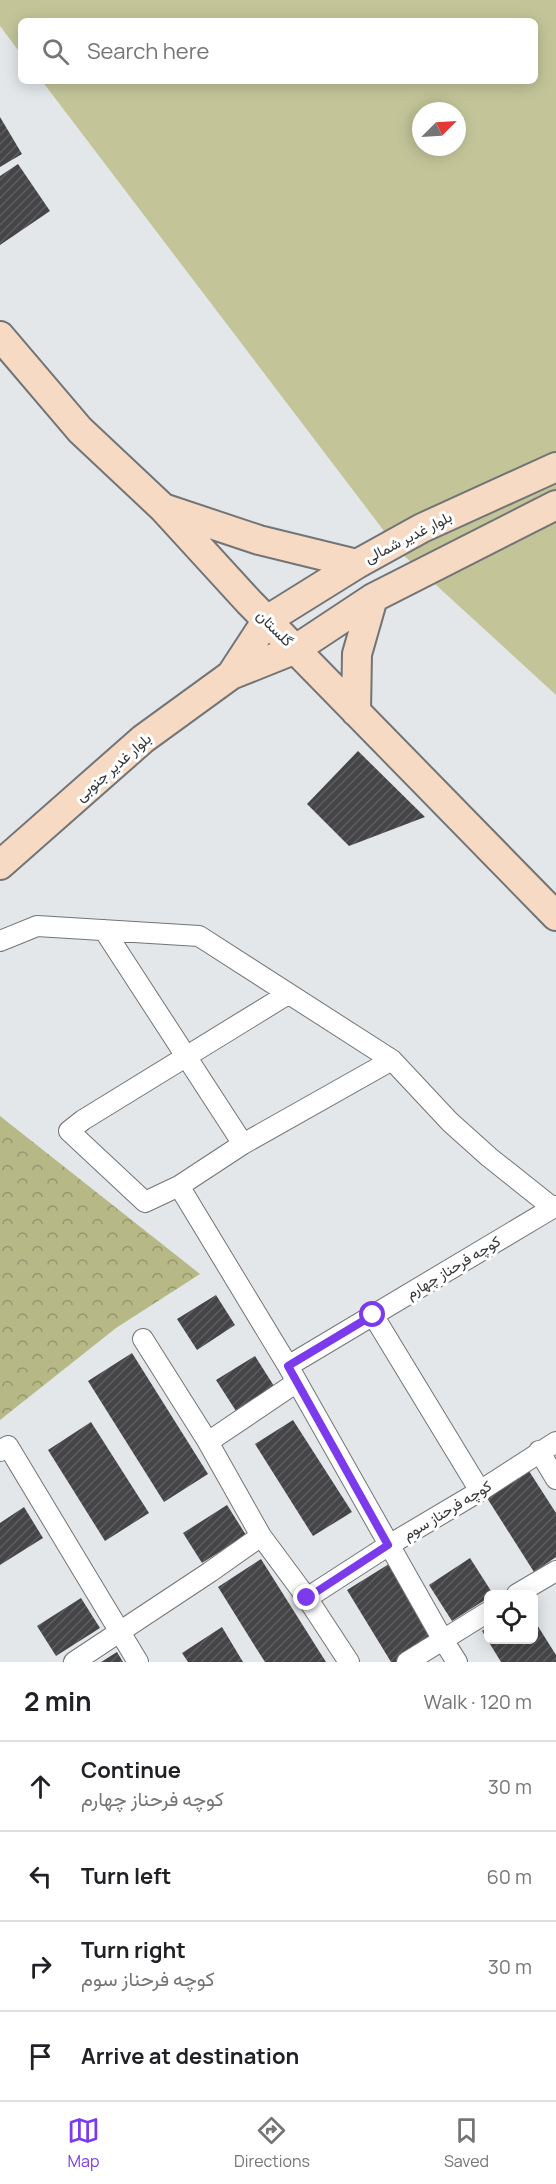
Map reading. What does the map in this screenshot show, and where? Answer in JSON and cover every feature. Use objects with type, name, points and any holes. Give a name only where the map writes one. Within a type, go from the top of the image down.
[{"type":"main road","name":"گلستان","points":[[0,336],[80,430],[163,508],[267,620],[556,916]]},
{"type":"main road","name":"بلوار غدیر شمالی","points":[[267,620],[357,564],[422,528],[556,466]]},
{"type":"main road","points":[[296,649],[373,598],[556,505]]},
{"type":"main road","points":[[163,508],[259,540],[357,564]]},
{"type":"main road","points":[[356,712],[357,654],[373,598]]},
{"type":"main road","name":"بلوار غدیر جنوبی","points":[[231,675],[267,620]]},
{"type":"main road","name":"بلوار غدیر جنوبی","points":[[0,865],[143,739],[231,675],[296,649]]},
{"type":"street","points":[[0,941],[37,926],[199,936],[392,1060],[450,1122],[489,1157],[555,1207]]},
{"type":"street","points":[[104,930],[243,1144]]},
{"type":"street","points":[[288,994],[83,1120],[69,1131],[145,1202],[179,1186],[243,1144],[392,1060]]},
{"type":"street","points":[[179,1186],[293,1374],[388,1545],[457,1662]]},
{"type":"street","name":"کوچه فرحناز چهارم","points":[[208,1442],[293,1374],[373,1315],[555,1207]]},
{"type":"street","points":[[373,1315],[480,1491]]},
{"type":"street","points":[[143,1339],[208,1442],[261,1536],[307,1598],[349,1662]]},
{"type":"street","name":"کوچه فرحناز سوم","points":[[307,1598],[388,1545],[480,1491],[538,1451],[556,1442]]},
{"type":"street","points":[[0,1450],[8,1446],[138,1662]]},
{"type":"street","points":[[538,1451],[556,1479]]},
{"type":"street","points":[[74,1662],[261,1536]]},
{"type":"street","points":[[524,1590],[556,1571]]},
{"type":"street","points":[[407,1662],[484,1615]]},
{"type":"green space","points":[[0,0],[556,0],[556,695],[400,552],[44,84],[538,84],[538,18],[18,18],[18,50],[0,26]]},
{"type":"green space","points":[[0,1116],[200,1274],[116,1328],[0,1420]]},
{"type":"building","points":[[0,117],[22,154],[0,167]]},
{"type":"building","points":[[18,164],[50,211],[0,245],[0,176]]},
{"type":"building","points":[[358,751],[425,817],[349,846],[307,804]]},
{"type":"building","points":[[216,1295],[235,1325],[197,1350],[177,1319]]},
{"type":"building","points":[[132,1353],[208,1474],[164,1502],[88,1381]]},
{"type":"building","points":[[255,1356],[274,1386],[236,1411],[216,1380]]},
{"type":"building","points":[[293,1420],[352,1512],[313,1536],[255,1444]]},
{"type":"building","points":[[91,1422],[149,1513],[105,1541],[48,1450]]},
{"type":"building","points":[[529,1471],[556,1513],[556,1557],[534,1572],[487,1498]]},
{"type":"building","points":[[227,1505],[246,1535],[202,1563],[183,1533]]},
{"type":"building","points":[[24,1507],[43,1538],[0,1565],[0,1523]]},
{"type":"building","points":[[470,1558],[490,1590],[484,1590],[484,1601],[452,1621],[429,1585]]},
{"type":"building","points":[[261,1559],[326,1662],[265,1662],[256,1648],[218,1587]]},
{"type":"building","points":[[389,1564],[435,1639],[396,1662],[391,1662],[347,1590]]},
{"type":"building","points":[[81,1598],[100,1628],[56,1656],[37,1626]]},
{"type":"building","points":[[538,1626],[556,1655],[556,1662],[501,1662],[490,1644],[538,1644]]},
{"type":"building","points":[[222,1627],[243,1662],[188,1662],[182,1653]]},
{"type":"building","points":[[117,1652],[123,1662],[101,1662]]},
{"type":"route","points":[[307,1598],[388,1545],[288,1366],[373,1315]]}]
